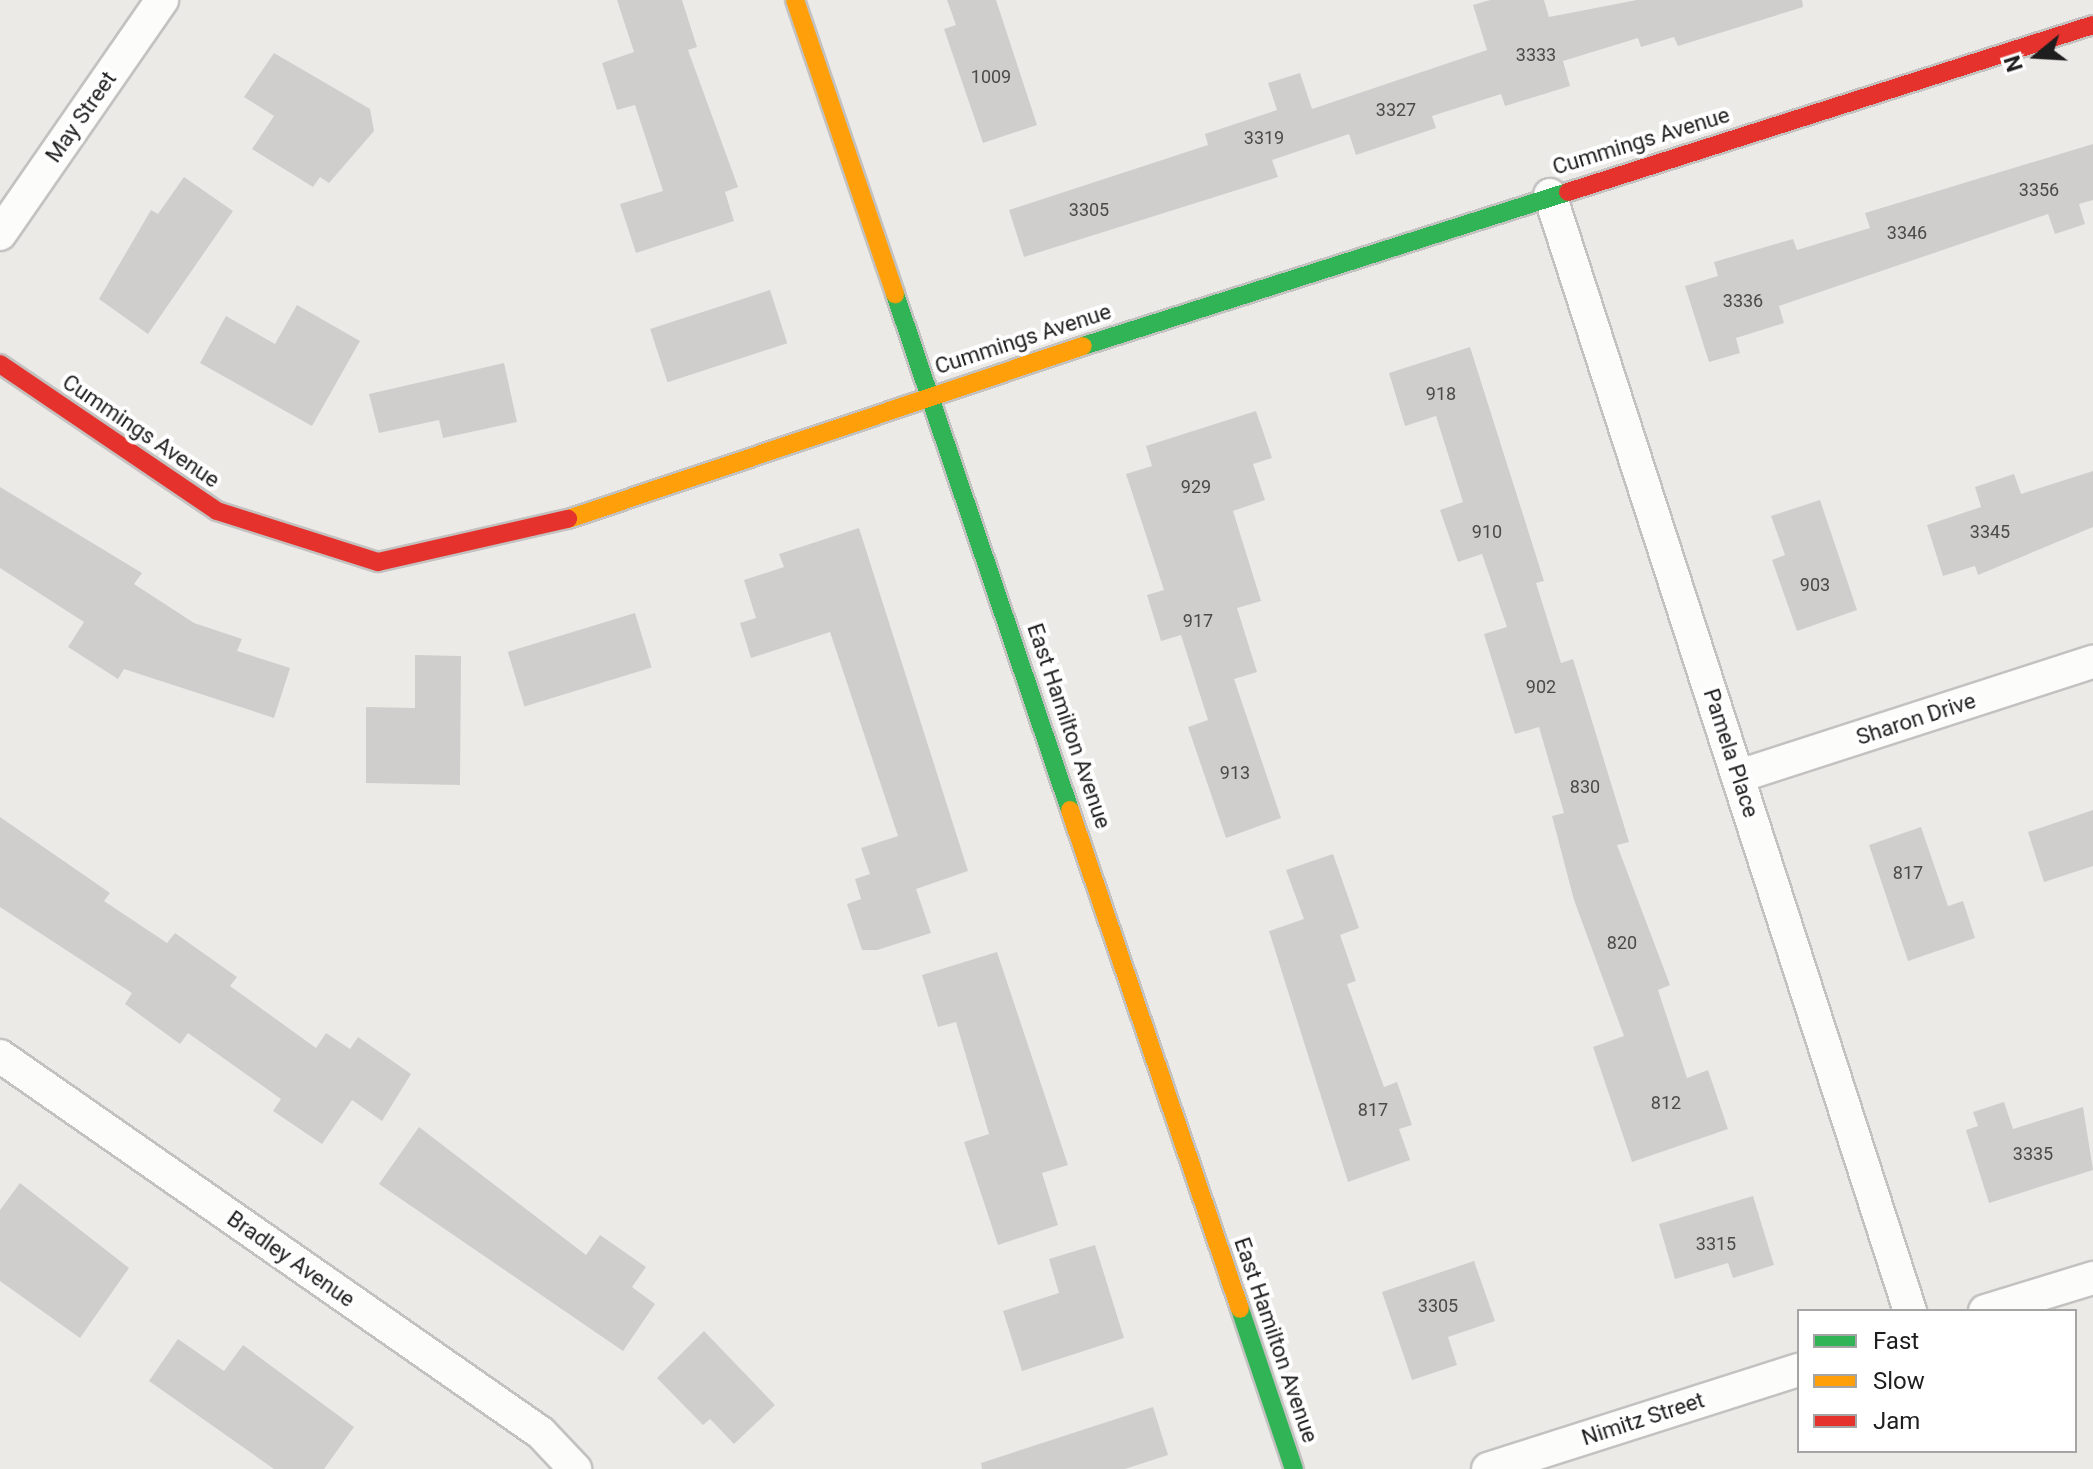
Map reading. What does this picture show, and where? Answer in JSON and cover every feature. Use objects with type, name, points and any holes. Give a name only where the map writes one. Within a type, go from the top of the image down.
[{"type":"street","name":"May Street","points":[[0,234],[162,0]]},
{"type":"street","name":"East Hamilton Avenue","points":[[795,0],[1294,1469]]},
{"type":"street","name":"Cummings Avenue","points":[[0,364],[217,511],[378,562],[524,534],[931,394],[2093,25]]},
{"type":"street","name":"Pamela Place","points":[[1550,195],[1909,1309]]},
{"type":"street","name":"Sharon Drive","points":[[1739,776],[2093,662]]},
{"type":"street","name":"Bradley Avenue","points":[[0,1056],[541,1433],[575,1469]]},
{"type":"street","points":[[1992,1309],[2093,1278]]},
{"type":"street","name":"Nimitz Street","points":[[1488,1469],[1797,1371]]},
{"type":"building","points":[[617,0],[682,0],[697,47],[688,50],[738,187],[725,192],[734,221],[636,253],[620,204],[663,191],[635,105],[617,110],[602,63],[634,52]]},
{"type":"building","points":[[947,0],[996,0],[1037,125],[983,143],[944,29],[956,25]]},
{"type":"building","points":[[1490,0],[1544,0],[1549,17],[1637,0],[1802,0],[1803,7],[1678,46],[1674,37],[1641,47],[1638,38],[1563,61],[1570,86],[1505,106],[1501,94],[1432,116],[1436,128],[1356,155],[1349,134],[1272,160],[1278,177],[1024,257],[1009,210],[1208,145],[1205,134],[1277,110],[1268,83],[1300,73],[1312,109],[1487,50],[1473,5]]},
{"type":"building","points":[[274,53],[370,109],[374,131],[329,183],[320,177],[313,187],[252,149],[274,116],[244,97]]},
{"type":"building","points":[[2093,144],[2093,200],[2079,204],[2085,224],[2055,234],[2048,214],[1779,306],[1784,323],[1736,338],[1740,353],[1709,362],[1685,286],[1718,276],[1714,262],[1793,239],[1797,250],[1870,228],[1865,213]]},
{"type":"building","points":[[184,177],[233,211],[148,334],[99,299],[151,210],[158,214]]},
{"type":"building","points":[[770,290],[787,343],[667,382],[650,329]]},
{"type":"building","points":[[297,305],[360,341],[312,426],[200,363],[226,316],[275,344]]},
{"type":"building","points":[[1470,347],[1544,581],[1536,583],[1561,663],[1573,659],[1629,842],[1617,845],[1670,985],[1658,990],[1687,1078],[1708,1070],[1728,1129],[1632,1162],[1593,1047],[1624,1036],[1574,900],[1552,816],[1564,813],[1539,727],[1515,734],[1484,634],[1507,627],[1482,554],[1458,562],[1440,510],[1463,502],[1436,416],[1405,426],[1389,373]]},
{"type":"building","points":[[504,363],[517,422],[443,438],[439,420],[379,433],[369,394]]},
{"type":"building","points":[[1256,411],[1272,458],[1253,464],[1265,500],[1233,511],[1261,601],[1237,608],[1257,672],[1234,679],[1281,818],[1226,838],[1188,727],[1208,720],[1181,635],[1161,641],[1147,595],[1164,590],[1126,474],[1152,466],[1146,446]]},
{"type":"building","points":[[2093,471],[2093,527],[1978,575],[1975,566],[1943,576],[1927,525],[1981,507],[1975,487],[2014,474],[2021,494]]},
{"type":"building","points":[[0,487],[142,573],[134,584],[194,623],[242,639],[237,651],[290,668],[274,718],[124,669],[118,679],[68,647],[84,622],[0,568]]},
{"type":"building","points":[[1820,500],[1857,610],[1797,631],[1772,560],[1785,555],[1771,516]]},
{"type":"building","points":[[859,528],[968,871],[916,889],[931,933],[877,950],[862,950],[847,904],[861,899],[855,879],[870,874],[861,848],[898,836],[830,632],[751,658],[740,623],[756,618],[744,580],[784,567],[779,554]]},
{"type":"building","points":[[635,613],[652,668],[524,706],[508,652]]},
{"type":"building","points":[[415,655],[461,656],[460,785],[366,783],[366,707],[415,708]]},
{"type":"building","points":[[2093,810],[2093,866],[2044,882],[2028,832]]},
{"type":"building","points":[[0,817],[110,893],[104,901],[167,943],[175,933],[237,977],[230,986],[316,1048],[326,1033],[350,1049],[358,1037],[411,1074],[382,1121],[352,1100],[322,1144],[273,1111],[281,1099],[188,1033],[180,1044],[125,1004],[132,993],[0,907]]},
{"type":"building","points":[[1921,827],[1948,906],[1963,901],[1975,938],[1908,961],[1869,845]]},
{"type":"building","points":[[1333,854],[1359,928],[1340,935],[1356,981],[1347,984],[1384,1087],[1397,1082],[1412,1125],[1399,1129],[1410,1160],[1348,1182],[1269,931],[1304,919],[1286,870]]},
{"type":"building","points":[[997,952],[1068,1165],[1042,1173],[1058,1225],[998,1245],[964,1142],[989,1134],[956,1022],[938,1027],[922,975]]},
{"type":"building","points":[[2004,1102],[2013,1129],[2083,1107],[2093,1170],[1989,1203],[1966,1130],[1978,1126],[1973,1112]]},
{"type":"building","points":[[419,1127],[586,1255],[600,1235],[646,1267],[632,1287],[655,1304],[623,1351],[379,1184]]},
{"type":"building","points":[[20,1183],[129,1268],[80,1338],[0,1281],[0,1210]]},
{"type":"building","points":[[1753,1196],[1774,1265],[1733,1278],[1728,1263],[1675,1279],[1659,1224]]},
{"type":"building","points":[[1095,1245],[1124,1338],[1022,1371],[1003,1311],[1059,1293],[1049,1259]]},
{"type":"building","points":[[1474,1261],[1495,1321],[1448,1337],[1457,1365],[1412,1380],[1382,1292]]},
{"type":"building","points":[[704,1331],[775,1405],[734,1444],[710,1419],[703,1425],[657,1378]]},
{"type":"building","points":[[178,1339],[224,1371],[243,1345],[354,1427],[324,1469],[274,1469],[149,1381]]},
{"type":"building","points":[[1153,1407],[1168,1455],[1125,1469],[982,1469],[981,1463]]},
{"type":"traffic: fast","points":[[1083,346],[1568,192]]},
{"type":"traffic: fast","points":[[895,294],[1070,810]]},
{"type":"traffic: fast","points":[[1240,1309],[1294,1469]]},
{"type":"traffic: slow","points":[[795,0],[895,294]]},
{"type":"traffic: slow","points":[[568,519],[1083,346]]},
{"type":"traffic: slow","points":[[1070,810],[1240,1309]]},
{"type":"traffic: jam","points":[[1568,192],[2093,25]]},
{"type":"traffic: jam","points":[[0,364],[217,511],[378,562],[568,519]]}]
